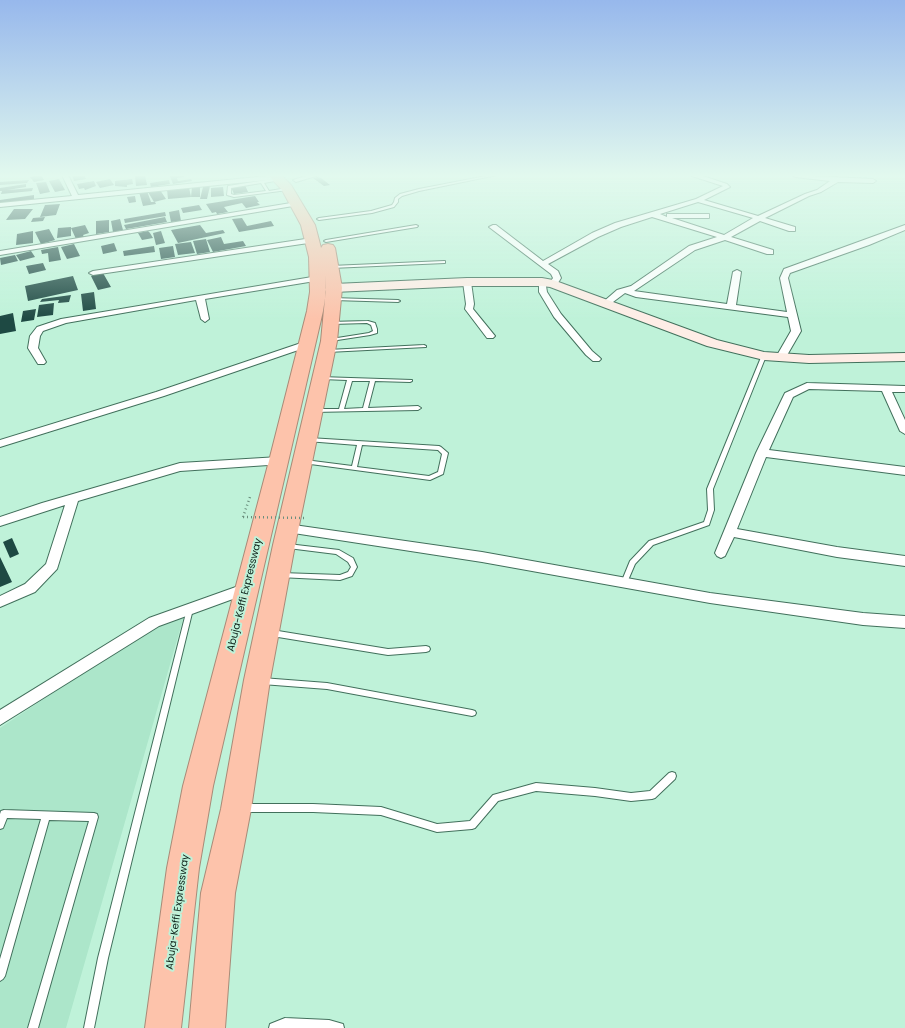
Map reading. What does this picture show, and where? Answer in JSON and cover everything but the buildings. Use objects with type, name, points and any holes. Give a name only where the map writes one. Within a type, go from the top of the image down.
[{"type":"highway","name":"Abuja-Keffi Expressway","points":[[163,1028],[183,868],[198,786],[246,588],[313,411],[321,378],[329,283],[317,223]]},
{"type":"highway","name":"Abuja-Keffi Expressway","points":[[207,1028],[218,892],[236,808],[266,632],[278,575],[293,530],[296,454],[323,340],[315,311],[329,283]]},
{"type":"street","points":[[0,253],[122,223]]},
{"type":"street","points":[[543,264],[595,234],[624,223]]},
{"type":"street","points":[[685,223],[770,252]]},
{"type":"street","points":[[606,303],[620,292],[634,288],[692,248],[726,237],[750,223]]},
{"type":"street","points":[[774,223],[792,229]]},
{"type":"street","points":[[492,227],[555,273],[557,278],[547,283],[543,292],[557,315],[588,353],[596,359]]},
{"type":"street","points":[[781,357],[796,331],[794,315],[784,278],[787,271],[866,243],[905,227]]},
{"type":"street","points":[[93,273],[319,233]]},
{"type":"street","points":[[731,307],[737,272]]},
{"type":"street","points":[[467,282],[470,304],[469,309],[490,336]]},
{"type":"street","points":[[41,362],[33,348],[35,336],[40,330],[64,321],[200,297],[329,283],[467,282],[547,283],[606,303],[712,343],[764,356],[809,359],[905,356]]},
{"type":"street","points":[[626,291],[636,294],[794,315]]},
{"type":"street","points":[[200,297],[205,320]]},
{"type":"street","points":[[0,444],[160,394],[323,340]]},
{"type":"street","points":[[721,553],[762,453],[789,395],[807,386],[905,389]]},
{"type":"street","points":[[885,388],[905,431]]},
{"type":"street","points":[[762,453],[905,471]]},
{"type":"street","points":[[0,522],[73,498],[180,467],[296,454]]},
{"type":"street","points":[[0,602],[30,588],[52,566],[73,498]]},
{"type":"street","points":[[293,530],[482,557],[710,598],[863,619],[905,622]]},
{"type":"street","points":[[730,532],[837,552],[905,561]]},
{"type":"street","points":[[0,718],[154,622],[246,588]]},
{"type":"lane","points":[[319,233],[344,223]]},
{"type":"lane","points":[[319,233],[416,226]]},
{"type":"lane","points":[[329,283],[444,262]]},
{"type":"lane","points":[[329,283],[398,301]]},
{"type":"lane","points":[[368,322],[373,324],[375,328],[374,332],[370,334],[323,340],[368,322]]},
{"type":"lane","points":[[323,340],[424,346]]},
{"type":"lane","points":[[624,583],[632,563],[651,543],[707,523],[711,510],[710,489],[764,356]]},
{"type":"lane","points":[[321,378],[410,381]]},
{"type":"lane","points":[[341,410],[350,379]]},
{"type":"lane","points":[[365,410],[373,380]]},
{"type":"lane","points":[[313,411],[418,408]]},
{"type":"lane","points":[[354,468],[360,443]]},
{"type":"lane","points":[[360,443],[439,448],[445,453],[441,473],[430,478],[354,468],[296,454],[360,443]]},
{"type":"lane","points":[[278,575],[340,578],[350,574],[354,567],[351,560],[293,530]]},
{"type":"lane","points":[[89,1028],[103,958],[190,609]]},
{"type":"lane","points":[[266,632],[388,652],[426,649]]},
{"type":"lane","points":[[257,680],[327,686],[472,713]]},
{"type":"lane","points":[[236,808],[313,808],[381,811],[437,828],[472,825],[496,798],[536,787],[595,792],[631,797],[652,795],[672,776]]},
{"type":"lane","points":[[0,825],[4,814],[94,817],[33,1028]]},
{"type":"lane","points":[[0,976],[46,815]]},
{"type":"lane","points":[[274,1028],[286,1023],[329,1025],[339,1028]]},
{"type":"path","points":[[250,497],[243,517],[293,530]]},
{"type":"shaded area","points":[[185,612],[66,1028],[0,1028],[0,728],[125,645]]}]
